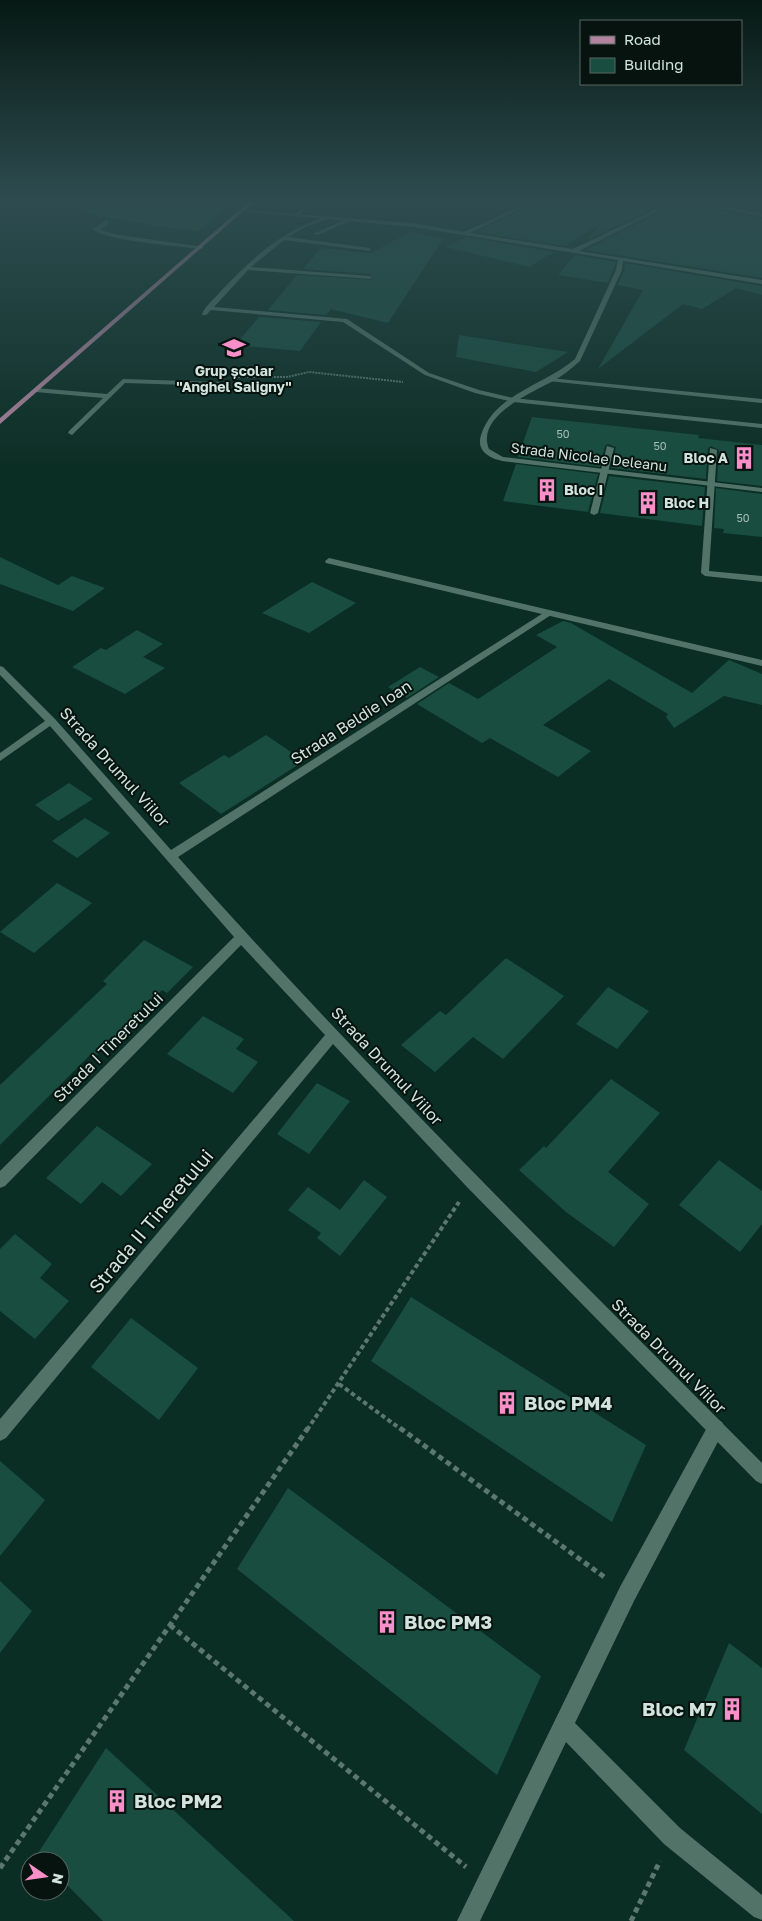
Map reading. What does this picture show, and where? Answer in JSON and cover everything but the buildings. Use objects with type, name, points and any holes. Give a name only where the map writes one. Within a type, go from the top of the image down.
[{"type":"main road","points":[[0,422],[152,290]]},
{"type":"street","points":[[204,314],[226,290]]},
{"type":"street","name":"Strada Nicolae Deleanu","points":[[610,290],[578,360],[568,371],[513,400],[495,413],[484,431],[483,443],[485,449],[490,455],[502,459],[762,490]]},
{"type":"street","points":[[209,308],[345,320],[427,374],[477,392],[513,400],[762,426]]},
{"type":"street","points":[[550,380],[762,401]]},
{"type":"street","points":[[72,434],[123,381],[219,384]]},
{"type":"street","points":[[36,390],[109,396]]},
{"type":"street","points":[[594,513],[610,448]]},
{"type":"street","points":[[713,450],[705,572],[762,579]]},
{"type":"street","points":[[329,562],[762,663]]},
{"type":"street","name":"Strada Beldie Ioan","points":[[171,856],[548,612]]},
{"type":"street","name":"Strada Drumul Viilor","points":[[0,669],[51,721],[242,937],[333,1035],[472,1182],[762,1475]]},
{"type":"street","points":[[0,758],[51,721]]},
{"type":"street","name":"Strada I Tineretului","points":[[0,1181],[242,937]]},
{"type":"street","name":"Strada II Tineretului","points":[[0,1432],[333,1035]]},
{"type":"street","points":[[468,1921],[627,1594],[716,1428]]},
{"type":"street","points":[[563,1725],[672,1836],[762,1909]]},
{"type":"path","points":[[237,377],[287,377],[309,372],[401,382],[451,383]]},
{"type":"path","points":[[0,1868],[338,1384],[472,1182]]},
{"type":"path","points":[[338,1384],[627,1594]]},
{"type":"path","points":[[170,1625],[486,1884]]},
{"type":"path","points":[[631,1921],[672,1836]]},
{"type":"place","name":"Grup școlar \"Anghel Saligny\"","points":[[234,348]]},
{"type":"place","name":"Bloc A","points":[[744,458]]},
{"type":"place","name":"Bloc I","points":[[547,490]]},
{"type":"place","name":"Bloc H","points":[[648,503]]},
{"type":"place","name":"Bloc PM4","points":[[507,1403]]},
{"type":"place","name":"Bloc PM3","points":[[387,1622]]},
{"type":"place","name":"Bloc M7","points":[[732,1709]]},
{"type":"place","name":"Bloc PM2","points":[[117,1801]]}]
